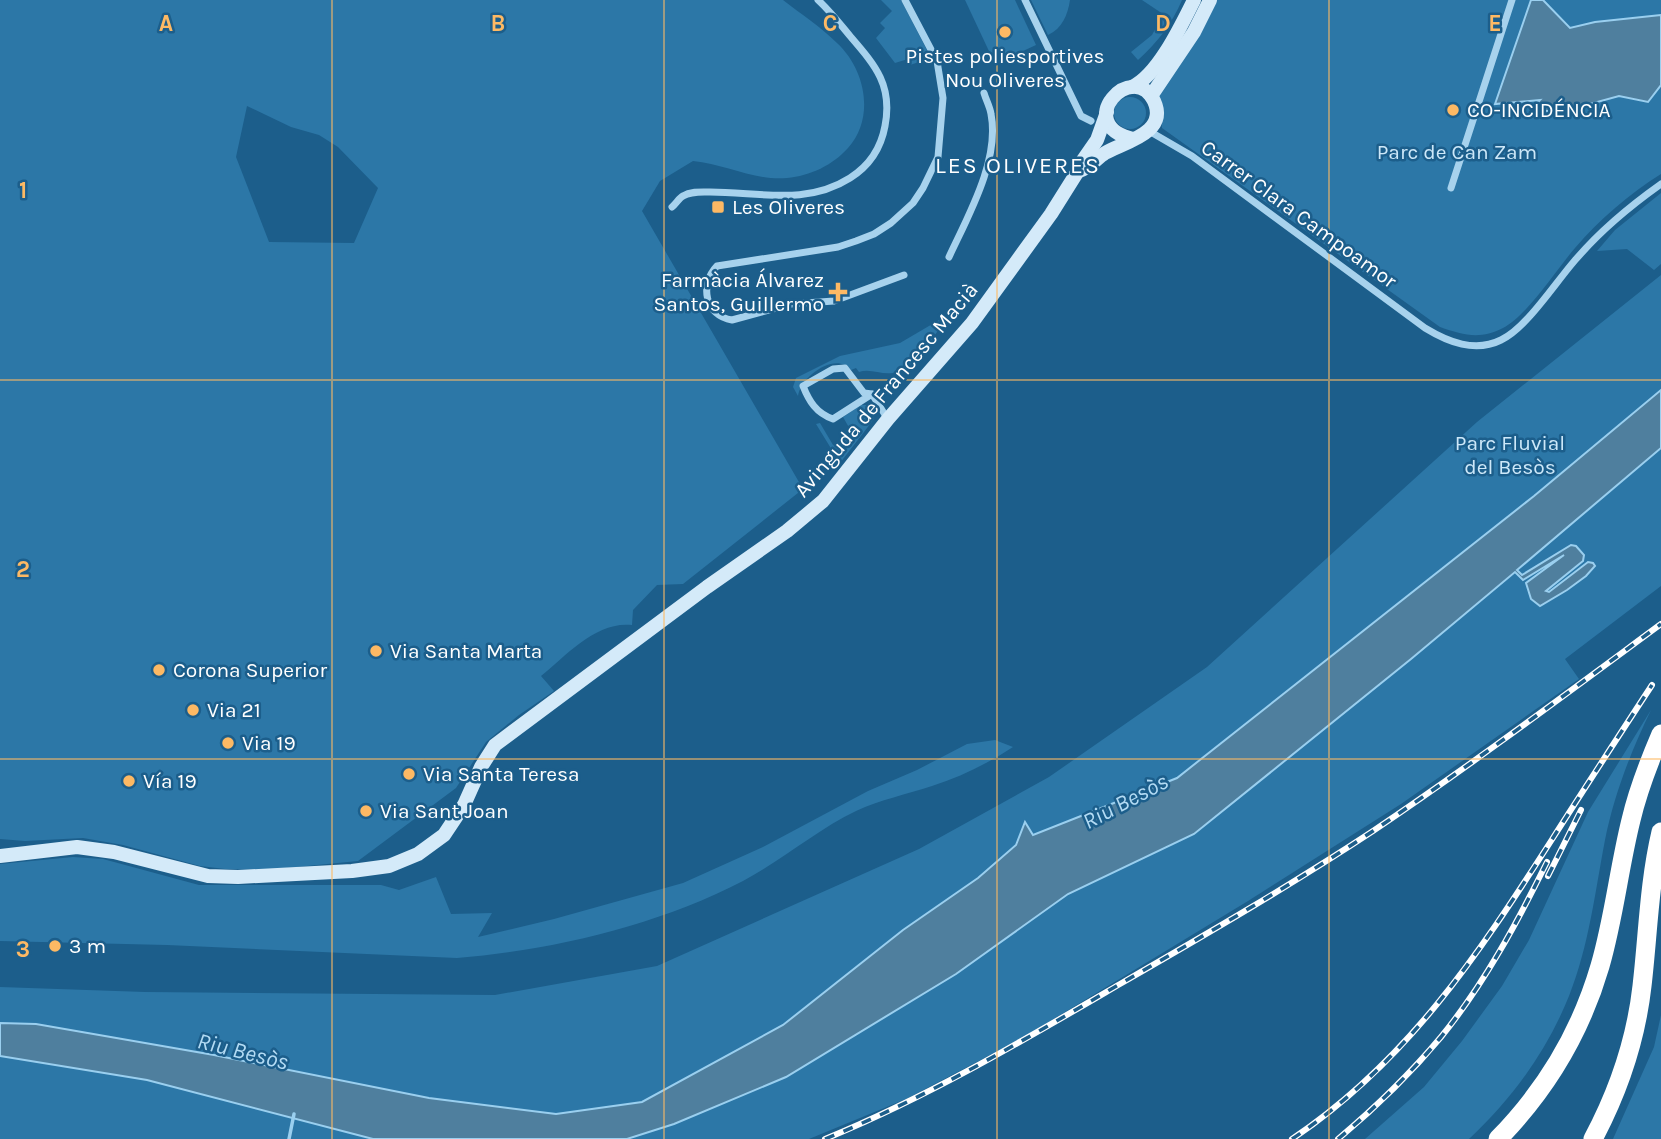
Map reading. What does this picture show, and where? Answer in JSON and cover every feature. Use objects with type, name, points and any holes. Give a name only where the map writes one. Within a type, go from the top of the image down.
[{"type":"highway","points":[[1498,1139],[1516,1121],[1552,1073],[1581,1020],[1605,946],[1637,797],[1661,734]]},
{"type":"highway","points":[[1593,1139],[1618,1081],[1638,1010],[1651,890],[1661,832]]},
{"type":"street","points":[[672,207],[684,195],[695,192],[809,195],[832,188],[867,164],[884,133],[887,112],[884,84],[872,61],[818,0]]},
{"type":"street","points":[[904,275],[834,301],[790,304],[732,320],[724,319],[707,301],[705,288],[710,274],[717,266],[838,247],[874,234],[913,203],[938,157],[943,98],[937,61],[905,0]]},
{"type":"street","points":[[1025,0],[1081,116],[1091,121]]},
{"type":"street","points":[[1132,87],[1151,96],[1157,110],[1157,118],[1149,131],[1133,139],[1114,131],[1109,124],[1107,112],[1112,96],[1118,91],[1142,83],[1184,21],[1194,0]]},
{"type":"street","points":[[1151,96],[1189,39],[1210,0]]},
{"type":"street","points":[[1451,188],[1512,0]]},
{"type":"street","points":[[949,257],[982,182],[991,144],[991,115],[984,93]]},
{"type":"street","name":"Avinguda de Francesc Macià","points":[[0,856],[77,848],[114,852],[208,876],[238,877],[352,871],[389,866],[418,854],[444,835],[464,805],[481,767],[495,745],[808,515],[834,489],[888,419],[972,323],[1051,214],[1097,140],[1107,112]]},
{"type":"street","name":"Carrer Clara Campoamor","points":[[1149,131],[1192,156],[1425,328],[1462,345],[1482,346],[1501,341],[1518,328],[1596,236],[1635,202],[1661,184]]},
{"type":"street","name":"Avinguda de Francesc Macià","points":[[1078,171],[1133,139]]},
{"type":"street","points":[[845,368],[864,393],[872,394],[833,419],[825,416],[810,402],[803,386],[833,369],[845,368]]},
{"type":"street","points":[[872,394],[888,419]]},
{"type":"green space","points":[[0,0],[783,0],[837,43],[855,67],[863,94],[864,109],[856,136],[842,154],[820,169],[787,178],[763,177],[693,161],[660,181],[642,211],[803,489],[683,584],[657,585],[633,610],[632,625],[606,628],[572,650],[541,676],[554,691],[486,742],[456,788],[358,861],[266,870],[225,869],[200,866],[123,845],[83,838],[25,841],[0,839]],"holes":[[[247,106],[291,127],[319,135],[338,147],[378,188],[354,243],[269,242],[236,157]]]},
{"type":"green space","points":[[881,0],[901,0],[931,58],[910,65],[908,59],[895,63],[876,38],[885,28],[880,23],[892,11]]},
{"type":"green space","name":"Pistes poliesportives Nou Oliveres","points":[[965,0],[1015,0],[1036,45],[995,64]]},
{"type":"green space","points":[[1031,0],[1070,0],[1064,20],[1048,35]]},
{"type":"green space","points":[[1142,0],[1182,0],[1163,33],[1138,60],[1131,52],[1152,35],[1163,14]]},
{"type":"green space","name":"Parc de Can Zam","points":[[1215,0],[1661,0],[1661,174],[1626,198],[1594,227],[1522,314],[1512,322],[1495,332],[1479,335],[1440,327],[1162,128],[1159,95]]},
{"type":"green space","points":[[1130,97],[1141,102],[1146,113],[1141,124],[1130,129],[1119,124],[1114,113],[1119,102]]},
{"type":"green space","points":[[1661,193],[1661,264],[1654,270],[1627,249],[1597,251],[1615,230]]},
{"type":"green space","name":"Parc Fluvial del Besòs","points":[[1661,275],[1661,390],[1534,496],[1177,778],[1033,836],[1025,823],[1016,845],[978,878],[903,930],[783,1025],[642,1102],[556,1114],[429,1098],[214,1055],[36,1024],[0,1023],[0,987],[145,992],[495,995],[657,966],[919,849],[1049,777],[1207,667],[1477,422]]},
{"type":"green space","points":[[948,317],[924,350],[902,370],[893,373],[859,372],[856,368],[851,370],[837,363],[820,368],[812,374],[805,381],[798,396],[793,387],[796,378],[840,356],[900,343]]},
{"type":"green space","points":[[861,405],[869,405],[874,419],[840,463],[816,424],[820,423],[833,445],[843,442],[851,431],[843,417]]},
{"type":"green space","points":[[1661,448],[1661,586],[1565,659],[1579,679],[1401,804],[1248,901],[1019,1040],[906,1099],[809,1139],[627,1139],[674,1124],[786,1077],[956,974],[1068,894],[1194,834],[1411,659]]},
{"type":"green space","points":[[1651,710],[1630,757],[1613,806],[1587,938],[1576,977],[1550,1036],[1527,1073],[1500,1108],[1469,1139],[1365,1139],[1424,1087],[1502,986],[1529,940],[1588,812]]},
{"type":"green space","points":[[995,740],[1013,747],[953,778],[856,811],[757,873],[710,897],[640,923],[567,942],[457,958],[167,945],[0,941],[0,864],[73,857],[103,859],[199,885],[381,885],[399,890],[436,877],[451,914],[492,913],[478,937],[683,883],[763,847],[868,791],[967,744]]},
{"type":"green space","points":[[1661,1015],[1661,1139],[1613,1139],[1654,1047]]},
{"type":"green space","points":[[0,1056],[147,1080],[373,1139],[0,1139]]},
{"type":"water","points":[[1531,0],[1543,0],[1570,28],[1595,22],[1661,15],[1661,85],[1648,102],[1619,96],[1557,113],[1532,108],[1540,100],[1495,104]]},
{"type":"water","name":"Riu Besòs","points":[[1661,390],[1661,448],[1517,570],[1522,575],[1571,545],[1576,546],[1584,555],[1583,561],[1546,591],[1549,592],[1588,562],[1593,563],[1595,566],[1586,576],[1540,606],[1531,599],[1526,583],[1564,555],[1523,580],[1515,572],[1194,834],[1068,894],[956,974],[786,1077],[674,1124],[627,1139],[373,1139],[147,1080],[0,1056],[0,1023],[36,1024],[214,1055],[429,1098],[556,1114],[642,1102],[783,1025],[903,930],[978,878],[1016,845],[1025,822],[1033,835],[1177,778],[1534,496]]},
{"type":"waterway","points":[[289,1139],[294,1114]]},
{"type":"railway","points":[[825,1139],[901,1105],[975,1067],[1279,890],[1410,806],[1661,624]]},
{"type":"railway","points":[[1292,1139],[1333,1109],[1371,1076],[1437,1004],[1496,925],[1652,685]]},
{"type":"railway","points":[[1548,876],[1581,810]]},
{"type":"railway","points":[[1338,1139],[1405,1077],[1457,1017],[1499,953],[1547,862]]},
{"type":"place","name":"Pistes poliesportives Nou Oliveres","points":[[1005,32]]},
{"type":"place","name":"CO-INCIDÉNCIA","points":[[1453,110]]},
{"type":"place","name":"Les Oliveres","points":[[718,207]]},
{"type":"place","name":"Farmàcia Álvarez Santos, Guillermo","points":[[838,292]]},
{"type":"place","name":"Via Santa Marta","points":[[376,651]]},
{"type":"place","name":"Corona Superior","points":[[159,670]]},
{"type":"place","name":"Via 21","points":[[193,710]]},
{"type":"place","name":"Via 19","points":[[228,743]]},
{"type":"place","name":"Via Santa Teresa","points":[[409,774]]},
{"type":"place","name":"Vía 19","points":[[129,781]]},
{"type":"place","name":"Via Sant Joan","points":[[366,811]]},
{"type":"place","name":"3 m","points":[[55,946]]},
{"type":"district","name":"LES OLIVERES","points":[[1018,165]]}]
